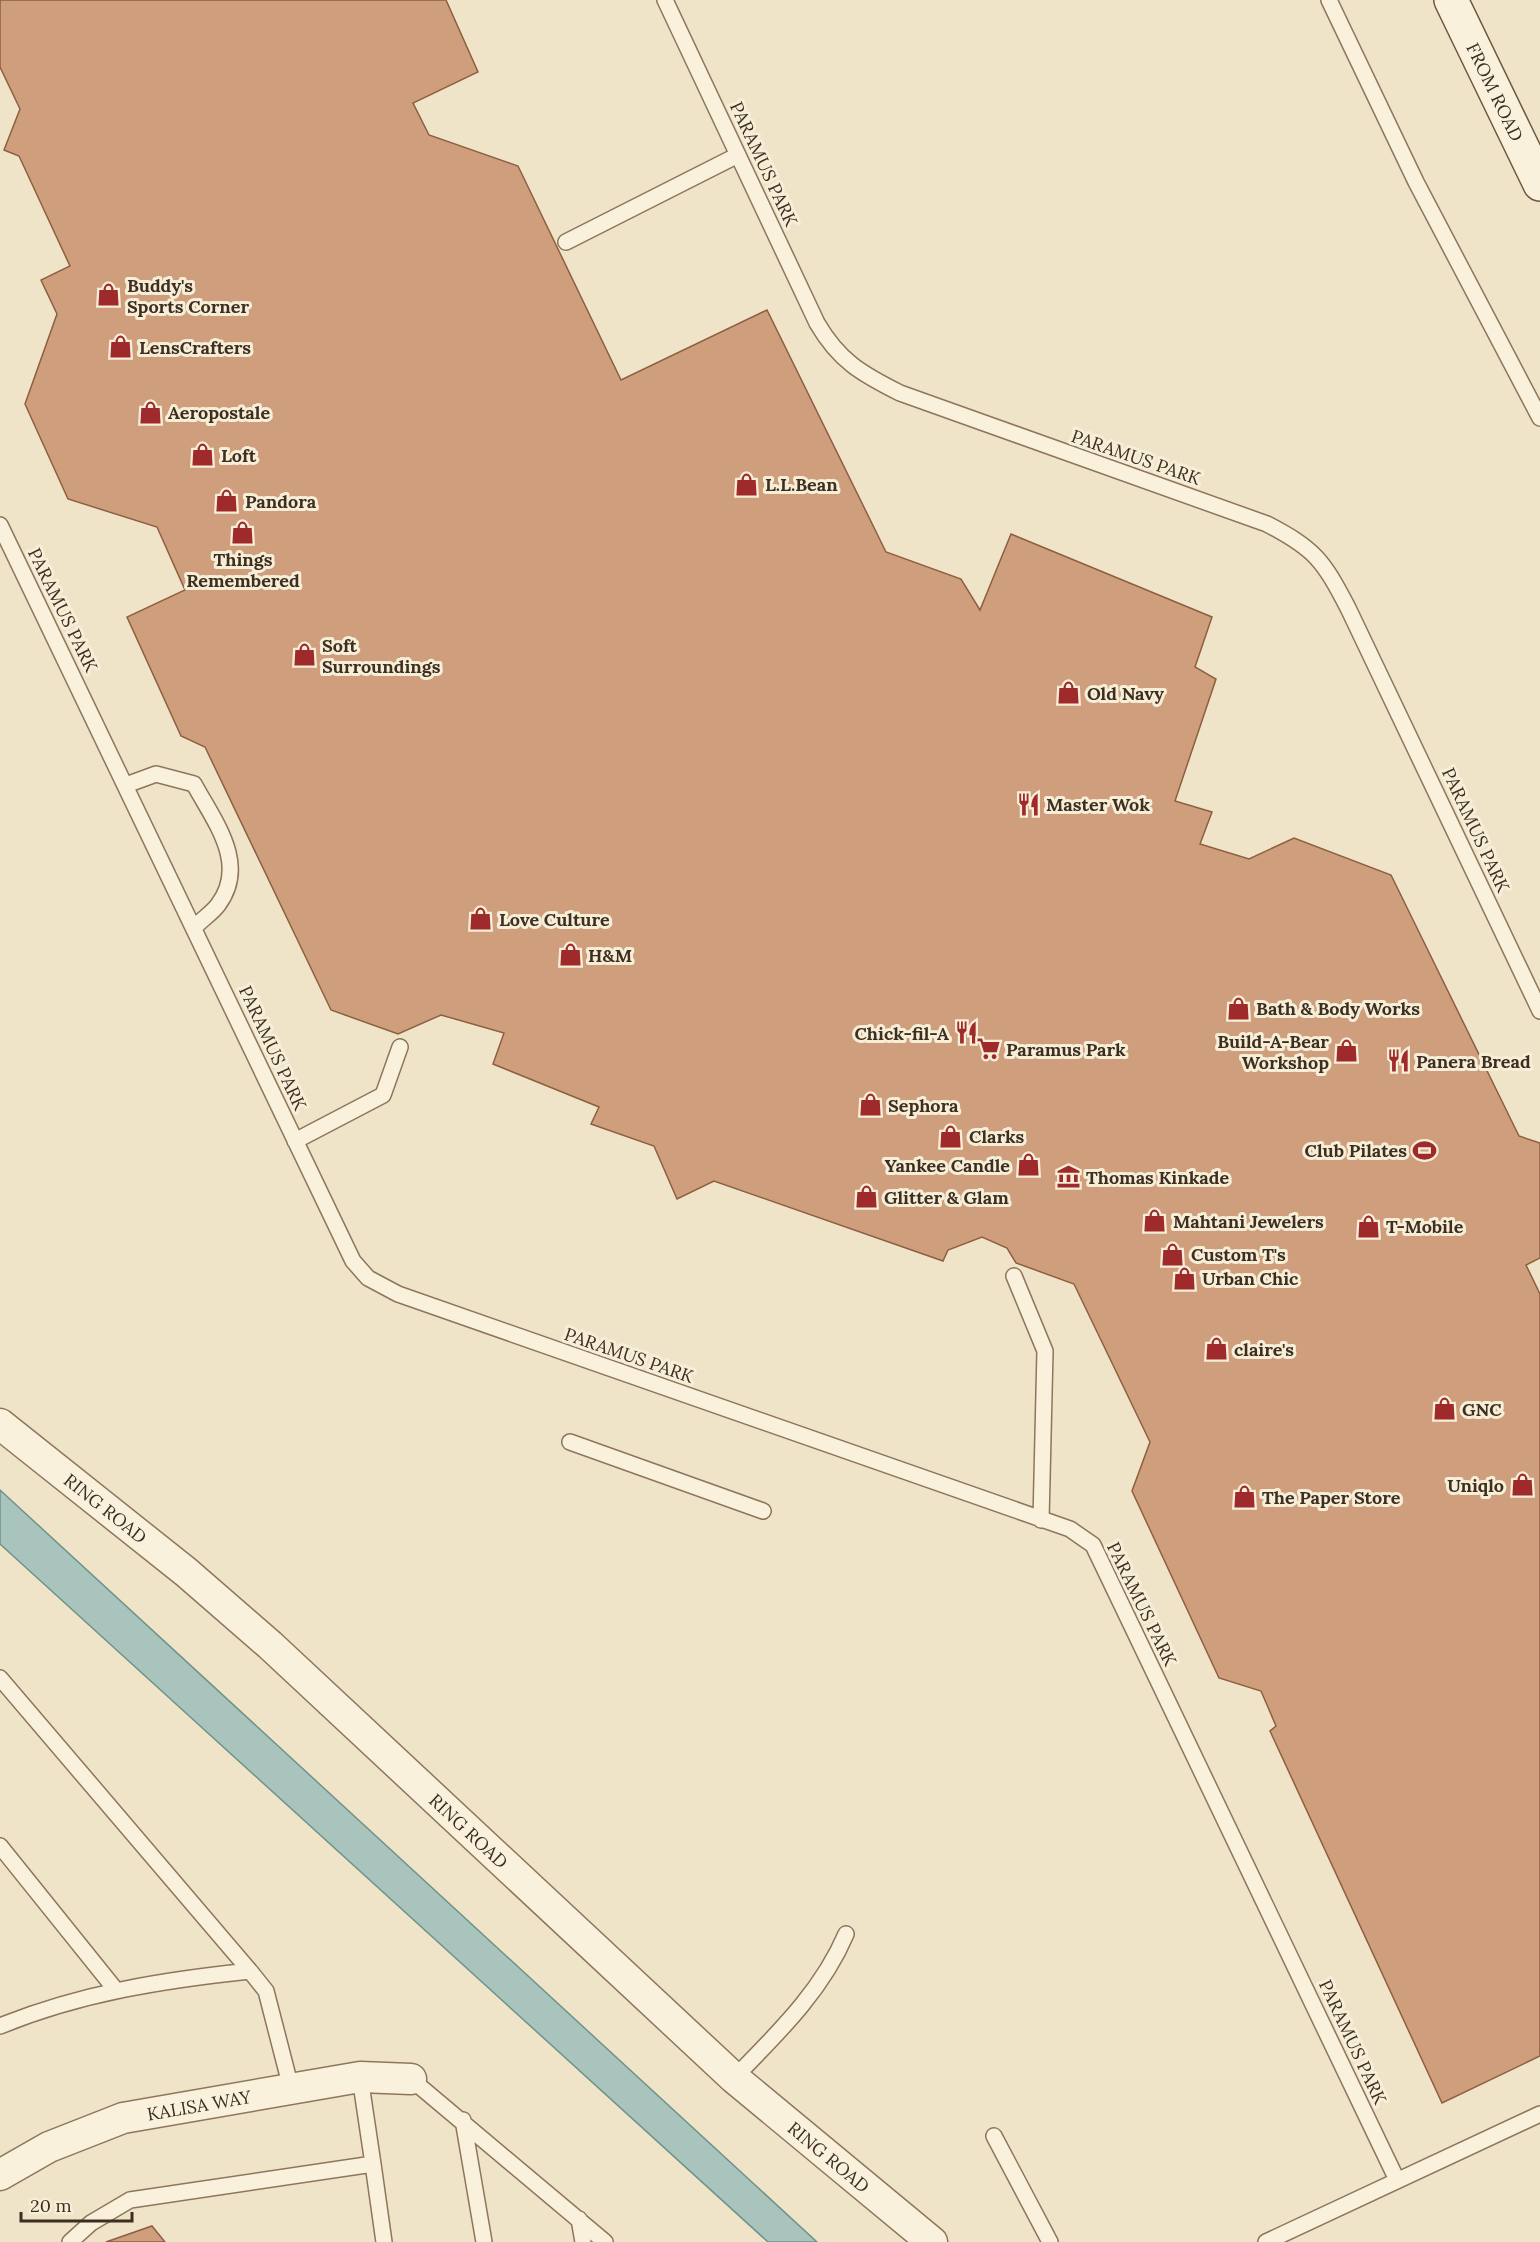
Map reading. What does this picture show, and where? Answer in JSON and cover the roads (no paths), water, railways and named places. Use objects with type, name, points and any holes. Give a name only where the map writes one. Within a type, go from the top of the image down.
[{"type":"street","name":"FROM ROAD","points":[[1451,0],[1540,184]]},
{"type":"street","name":"RING ROAD","points":[[0,1424],[186,1572],[270,1645],[734,2078],[932,2242]]},
{"type":"street","name":"KALISA WAY","points":[[0,2175],[49,2147],[123,2118],[360,2077],[411,2079]]},
{"type":"lane","name":"PARAMUS PARK","points":[[664,0],[817,323],[829,344],[845,361],[900,393],[1267,524],[1306,546],[1318,558],[1348,608],[1540,1011]]},
{"type":"lane","points":[[1329,0],[1416,182],[1540,418]]},
{"type":"lane","points":[[566,242],[738,155]]},
{"type":"lane","name":"PARAMUS PARK","points":[[0,525],[353,1261],[368,1278],[383,1288],[1083,1536],[1093,1545],[1100,1558],[1396,2180]]},
{"type":"lane","points":[[126,785],[156,774],[194,784],[230,852],[232,875],[218,905],[194,928]]},
{"type":"lane","points":[[295,1141],[383,1095],[400,1047]]},
{"type":"lane","points":[[1014,1276],[1045,1351],[1041,1520]]},
{"type":"lane","points":[[570,1442],[763,1511]]},
{"type":"lane","points":[[0,1678],[266,1991],[291,2088]]},
{"type":"lane","points":[[0,1846],[115,1989]]},
{"type":"lane","points":[[734,2078],[821,1983],[835,1960],[846,1934]]},
{"type":"lane","points":[[1,2024],[40,2010],[115,1989],[187,1977],[250,1971]]},
{"type":"lane","points":[[360,2077],[384,2242]]},
{"type":"lane","points":[[411,2079],[463,2120],[605,2242]]},
{"type":"lane","points":[[1266,2242],[1540,2114]]},
{"type":"lane","points":[[463,2120],[484,2242]]},
{"type":"lane","points":[[993,2136],[1050,2242]]},
{"type":"lane","points":[[70,2242],[91,2223],[130,2200],[373,2164]]},
{"type":"lane","points":[[579,2219],[583,2242]]},
{"type":"water","points":[[0,1490],[817,2242],[768,2242],[0,1544]]},
{"type":"place","name":"Buddy's Sports Corner","points":[[109,295]]},
{"type":"place","name":"LensCrafters","points":[[121,347]]},
{"type":"place","name":"Aeropostale","points":[[150,412]]},
{"type":"place","name":"Loft","points":[[203,455]]},
{"type":"place","name":"L.L.Bean","points":[[747,484]]},
{"type":"place","name":"Pandora","points":[[227,501]]},
{"type":"place","name":"Things Remembered","points":[[243,533]]},
{"type":"place","name":"Soft Surroundings","points":[[304,655]]},
{"type":"place","name":"Old Navy","points":[[1069,693]]},
{"type":"place","name":"Master Wok","points":[[1028,804]]},
{"type":"place","name":"Love Culture","points":[[481,919]]},
{"type":"place","name":"H&M","points":[[570,955]]},
{"type":"place","name":"Bath & Body Works","points":[[1238,1008]]},
{"type":"place","name":"Chick-fil-A","points":[[967,1033]]},
{"type":"place","name":"Paramus Park","points":[[988,1049]]},
{"type":"place","name":"Build-A-Bear Workshop","points":[[1347,1051]]},
{"type":"place","name":"Panera Bread","points":[[1398,1061]]},
{"type":"place","name":"Sephora","points":[[870,1105]]},
{"type":"place","name":"Clarks","points":[[951,1136]]},
{"type":"place","name":"Club Pilates","points":[[1425,1150]]},
{"type":"place","name":"Yankee Candle","points":[[1028,1165]]},
{"type":"place","name":"Thomas Kinkade","points":[[1068,1177]]},
{"type":"place","name":"Glitter & Glam","points":[[866,1197]]},
{"type":"place","name":"Mahtani Jewelers","points":[[1155,1221]]},
{"type":"place","name":"T-Mobile","points":[[1368,1226]]},
{"type":"place","name":"Custom T's","points":[[1173,1254]]},
{"type":"place","name":"Urban Chic","points":[[1184,1278]]},
{"type":"place","name":"claire's","points":[[1216,1349]]},
{"type":"place","name":"GNC","points":[[1444,1409]]},
{"type":"place","name":"Uniqlo","points":[[1522,1485]]},
{"type":"place","name":"The Paper Store","points":[[1244,1497]]}]
